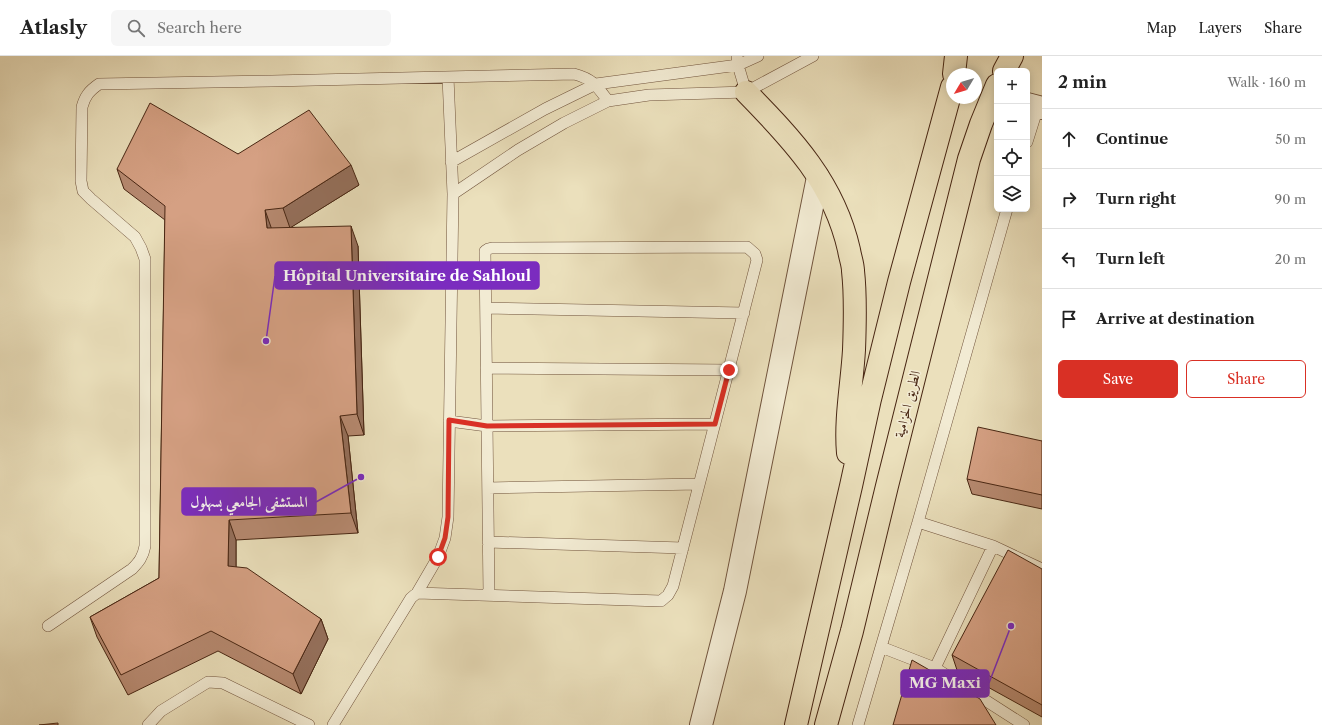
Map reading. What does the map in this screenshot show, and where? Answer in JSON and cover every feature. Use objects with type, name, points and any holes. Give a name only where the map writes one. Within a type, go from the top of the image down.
[{"type":"highway","points":[[955,68],[956,56]]},
{"type":"highway","points":[[1006,68],[1012,56]]},
{"type":"highway","points":[[746,92],[800,150],[818,177],[834,206],[845,232],[853,270],[855,309],[848,446],[851,486]]},
{"type":"highway","name":"الطريق الحزامية","points":[[827,724],[852,631],[886,486],[969,159],[981,124],[994,95]]},
{"type":"highway","points":[[796,725],[870,399],[903,266],[947,104]]},
{"type":"street","points":[[701,725],[735,591],[818,177]]},
{"type":"lane","points":[[451,162],[545,109],[596,84],[758,56]]},
{"type":"lane","points":[[453,194],[518,150],[564,123],[608,101],[649,95],[746,92],[813,56]]},
{"type":"lane","points":[[738,60],[746,92]]},
{"type":"lane","points":[[48,626],[132,570],[143,555],[145,546],[145,259],[135,237],[83,191],[81,181],[82,107],[85,96],[90,90],[99,84],[574,74],[586,77],[596,84],[608,101]]},
{"type":"lane","points":[[332,725],[411,598],[417,593],[438,557],[445,538],[448,517],[453,194],[448,77]]},
{"type":"lane","points":[[1028,140],[1037,105]]},
{"type":"lane","points":[[858,725],[918,522],[1006,212]]},
{"type":"lane","points":[[417,593],[661,601],[668,596],[673,586],[757,260],[755,254],[747,247],[488,249],[485,252],[489,595]]},
{"type":"lane","points":[[486,308],[744,313]]},
{"type":"lane","points":[[486,368],[729,370]]},
{"type":"lane","points":[[449,420],[487,426],[715,424]]},
{"type":"lane","points":[[488,488],[699,484]]},
{"type":"lane","points":[[918,522],[992,546],[1042,569]]},
{"type":"lane","points":[[488,542],[683,548]]},
{"type":"lane","points":[[935,668],[992,546]]},
{"type":"lane","points":[[881,647],[935,668],[1024,725]]},
{"type":"lane","points":[[148,725],[161,711],[208,682],[223,683],[309,725]]},
{"type":"building","points":[[150,103],[238,154],[309,110],[351,165],[283,208],[265,210],[267,228],[351,226],[357,414],[340,416],[351,513],[229,520],[228,566],[247,568],[321,619],[293,674],[211,631],[121,675],[90,617],[159,578],[165,206],[117,169]]},
{"type":"building","points":[[978,427],[1042,441],[1042,495],[967,479]]},
{"type":"building","points":[[1008,550],[1042,569],[1042,705],[952,655]]},
{"type":"building","points":[[912,660],[980,699],[996,725],[893,725]]},
{"type":"building","points":[[58,723],[58,725],[39,725]]},
{"type":"place","name":"Hôpital Universitaire de Sahloul","points":[[266,341]]},
{"type":"place","name":"المستشفى الجامعي بسهلول","points":[[361,477]]},
{"type":"place","name":"MG Maxi","points":[[1011,626]]},
{"type":"route","points":[[438,557],[445,538],[448,517],[449,420],[487,426],[715,424],[729,370]]}]
